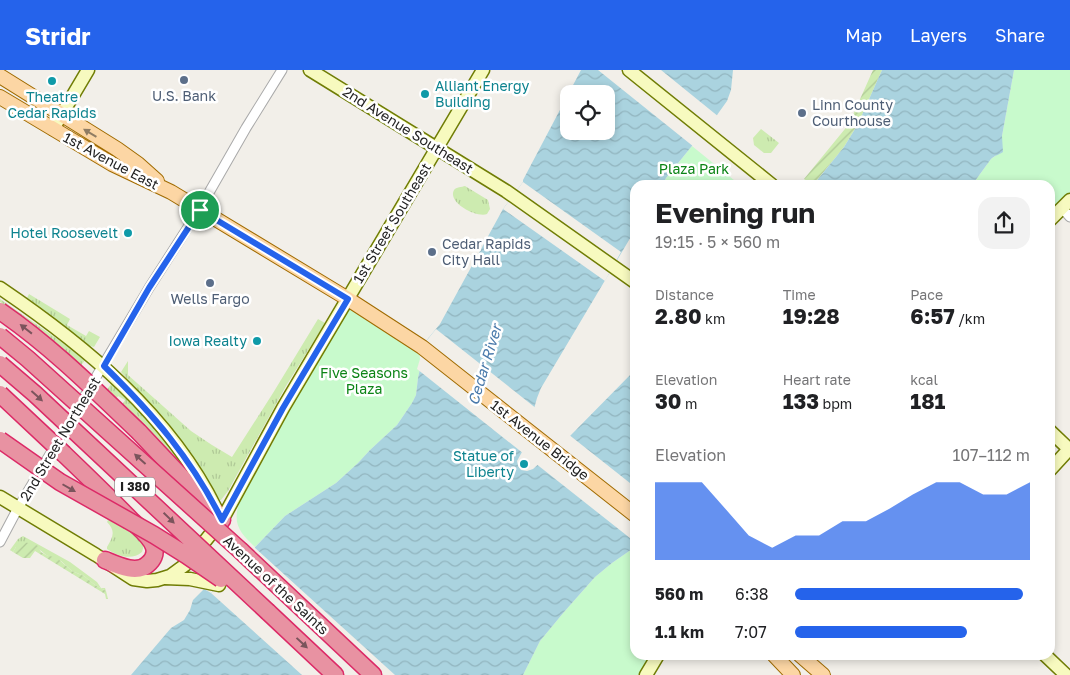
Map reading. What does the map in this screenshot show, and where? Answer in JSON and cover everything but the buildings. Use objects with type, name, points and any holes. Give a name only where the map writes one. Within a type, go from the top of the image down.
[{"type":"highway","points":[[0,311],[22,326],[53,352],[139,432],[222,520]]},
{"type":"highway","name":"Avenue of the Saints","points":[[0,336],[35,365],[241,551],[373,675]]},
{"type":"highway","name":"Avenue of the Saints","points":[[0,364],[47,405],[336,675]]},
{"type":"highway","points":[[0,394],[103,491],[154,546],[153,558],[140,569],[125,567],[105,560]]},
{"type":"highway","points":[[0,440],[60,482],[176,549],[268,612]]},
{"type":"highway","points":[[103,491],[189,561]]},
{"type":"main road","name":"1st Avenue East","points":[[0,76],[130,158],[171,192]]},
{"type":"main road","name":"1st Avenue East","points":[[0,97],[112,164],[171,192],[422,346]]},
{"type":"main road","name":"1st Avenue Bridge","points":[[422,346],[630,511]]},
{"type":"main road","points":[[779,660],[793,675]]},
{"type":"main road","points":[[806,660],[823,675]]},
{"type":"street","points":[[53,129],[88,70]]},
{"type":"street","name":"2nd Street Northeast","points":[[0,542],[18,508],[149,288],[200,210],[246,128],[282,70]]},
{"type":"street","name":"2nd Avenue Southeast","points":[[310,70],[510,193],[630,278]]},
{"type":"street","name":"1st Street Southeast","points":[[165,578],[189,561],[222,520],[283,408],[483,70]]},
{"type":"street","points":[[629,70],[766,180]]},
{"type":"street","points":[[1055,216],[1067,208]]},
{"type":"street","points":[[0,288],[49,322],[104,366],[141,404],[166,432],[195,472],[222,520]]},
{"type":"street","points":[[1055,436],[1070,449],[1055,465]]},
{"type":"street","points":[[0,496],[133,579],[147,581],[165,578],[198,580],[219,585]]},
{"type":"street","points":[[646,675],[655,660]]},
{"type":"street","points":[[1050,660],[1066,675]]},
{"type":"green space","points":[[873,70],[882,70],[858,124],[844,147],[817,180],[804,179],[849,124]]},
{"type":"green space","points":[[1014,70],[1070,70],[1070,200],[1055,215],[1055,180],[976,180],[991,159],[1002,149],[1002,136]]},
{"type":"green space","points":[[761,129],[779,143],[771,153],[764,153],[754,145],[753,138]]},
{"type":"green space","name":"Plaza Park","points":[[692,146],[734,180],[665,180]]},
{"type":"green space","points":[[465,186],[488,200],[490,209],[487,214],[476,214],[458,204],[453,195],[454,190]]},
{"type":"green space","points":[[29,294],[70,319],[67,325],[86,336],[89,331],[100,337],[94,347],[87,345],[27,298]]},
{"type":"green space","points":[[0,299],[86,359],[79,368],[0,302]]},
{"type":"green space","name":"Five Seasons Plaza","points":[[348,299],[421,347],[422,360],[416,395],[397,425],[358,463],[336,483],[285,516],[255,547],[242,533],[237,523],[239,504],[335,320]]},
{"type":"green space","points":[[318,319],[325,323],[286,386],[228,491],[220,500],[206,479],[121,372],[128,361],[128,375],[191,431],[232,457]]},
{"type":"green space","points":[[112,383],[165,439],[189,474],[127,413],[129,409],[121,407],[125,400],[118,396],[114,402],[105,392]]},
{"type":"green space","points":[[75,499],[129,528],[141,538],[144,545],[142,552],[129,557],[115,554],[107,549],[113,534],[112,528],[107,522],[108,520]]},
{"type":"green space","points":[[23,536],[70,562],[97,582],[101,588],[105,588],[106,591],[95,585],[84,576],[72,571],[61,561],[46,555],[39,549],[16,547],[13,552],[10,550],[18,539]]},
{"type":"green space","points":[[23,542],[38,546],[41,552],[57,558],[72,571],[84,576],[106,591],[108,599],[106,599],[105,594],[35,551],[30,558],[23,558],[13,552]]},
{"type":"green space","points":[[630,550],[630,660],[655,660],[646,675],[523,675],[540,641],[595,577]]},
{"type":"water","name":"Cedar River","points":[[581,70],[733,70],[731,90],[727,101],[665,180],[630,180],[630,238],[541,388],[522,452],[517,461],[521,470],[533,469],[570,436],[630,375],[630,550],[595,577],[564,612],[540,641],[523,675],[131,675],[171,628],[184,620],[193,600],[204,589],[211,593],[285,516],[336,483],[397,425],[416,395],[422,360],[421,347],[440,324],[503,209],[523,182],[560,110],[560,140],[615,140],[615,85],[573,85]]},
{"type":"water","points":[[882,70],[1014,70],[1002,136],[1003,152],[991,159],[976,180],[817,180],[844,147],[858,124]]},
{"type":"pier","points":[[598,70],[661,70],[719,117],[694,147]]},
{"type":"pier","points":[[523,182],[621,252],[605,281],[503,209]]},
{"type":"pier","points":[[436,329],[537,409],[524,454],[417,369],[420,359],[419,350]]},
{"type":"pier","points":[[568,434],[630,483],[630,538],[535,463]]},
{"type":"pier","points":[[253,546],[395,675],[302,675],[211,593],[218,586],[216,584]]},
{"type":"place","name":"U.S. Bank","points":[[184,80]]},
{"type":"place","name":"Theatre Cedar Rapids","points":[[52,81]]},
{"type":"place","name":"Alliant Energy Building","points":[[425,94]]},
{"type":"place","name":"Linn County Courthouse","points":[[802,113]]},
{"type":"place","name":"Hotel Roosevelt","points":[[128,233]]},
{"type":"place","name":"Cedar Rapids City Hall","points":[[432,252]]},
{"type":"place","name":"Wells Fargo","points":[[210,283]]},
{"type":"place","name":"Iowa Realty","points":[[257,341]]},
{"type":"place","name":"Statue of Liberty","points":[[524,464]]},
{"type":"route","points":[[200,210],[348,299],[283,408],[222,520],[204,485],[166,432],[104,366],[149,288],[200,210]]}]
